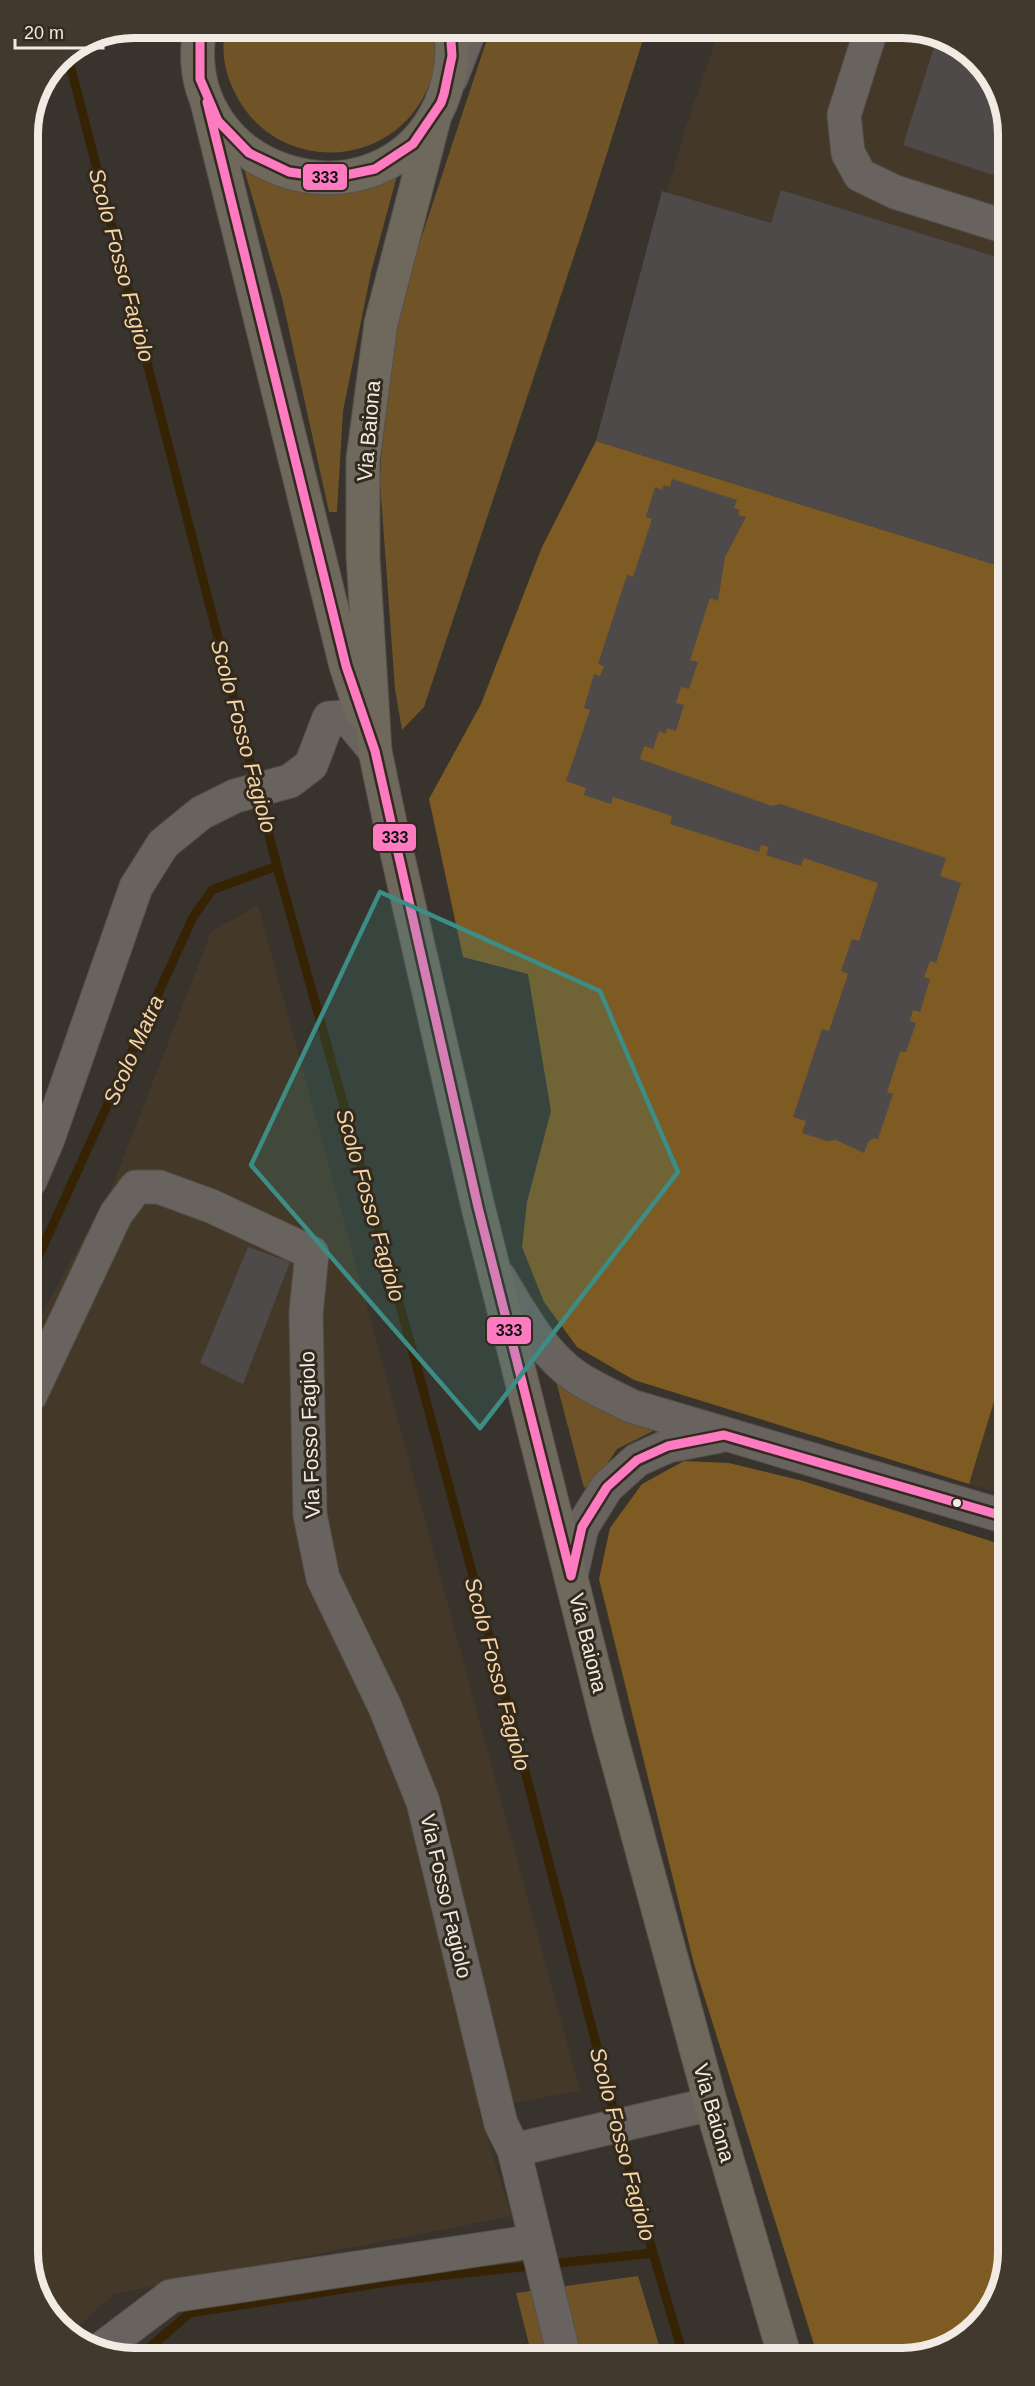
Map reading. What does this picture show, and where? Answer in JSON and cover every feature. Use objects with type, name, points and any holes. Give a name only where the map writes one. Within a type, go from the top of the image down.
[{"type":"main road","points":[[187,38],[204,93],[225,132],[251,155],[282,171],[316,178],[350,176],[383,165],[411,145],[434,119],[449,83],[452,38]]},
{"type":"main road","points":[[198,38],[197,46],[204,93]]},
{"type":"main road","name":"Via Baiona","points":[[204,93],[346,666],[375,751],[493,1268],[609,1729],[711,2104],[782,2348]]},
{"type":"main road","name":"Via Baiona","points":[[375,751],[363,557],[363,459],[381,323],[419,168],[434,119]]},
{"type":"street","points":[[449,83],[467,38]]},
{"type":"street","points":[[868,38],[844,115],[848,153],[860,175],[895,192],[998,224]]},
{"type":"street","points":[[38,1162],[136,887],[163,844],[201,813],[235,796],[290,781],[311,765],[329,718],[347,717],[375,751]]},
{"type":"street","name":"Via Fosso Fagiolo","points":[[38,1379],[116,1214],[136,1187],[159,1187],[211,1206],[312,1253],[306,1313],[310,1515],[323,1578],[385,1707],[423,1802],[493,2096],[501,2124],[514,2150],[562,2348]]},
{"type":"street","points":[[493,1268],[530,1329],[551,1353],[577,1377],[631,1406],[724,1436],[998,1515]]},
{"type":"street","points":[[571,1576],[582,1527],[607,1487],[638,1460],[668,1446],[724,1436]]},
{"type":"street","points":[[514,2150],[711,2104]]},
{"type":"street","points":[[107,2344],[171,2296],[540,2257]]},
{"type":"highlighted area","points":[[380,892],[600,991],[678,1172],[480,1428],[251,1165]]},
{"type":"shaded area","points":[[224,38],[436,38],[437,42],[434,71],[413,113],[390,134],[363,147],[335,152],[305,150],[278,139],[254,120],[235,93],[224,61]]},
{"type":"shaded area","points":[[487,38],[644,38],[582,232],[424,707],[402,730],[395,689],[380,482],[384,390],[409,275]]},
{"type":"shaded area","points":[[716,38],[908,38],[926,41],[950,50],[978,75],[992,103],[998,134],[998,565],[596,441],[684,133]]},
{"type":"shaded area","points":[[242,162],[398,172],[371,272],[343,411],[337,512],[329,512],[282,298]]},
{"type":"shaded area","points":[[596,441],[998,565],[998,1388],[969,1484],[634,1380],[577,1347],[544,1302],[522,1247],[527,1202],[551,1111],[528,974],[463,957],[429,799],[481,704],[542,547]]},
{"type":"shaded area","points":[[258,905],[580,2091],[478,2109],[512,2216],[114,2294],[75,2329],[61,2316],[47,2295],[38,2265],[38,1321],[113,1185],[211,932]]},
{"type":"shaded area","points":[[555,1377],[651,1423],[653,1431],[617,1449],[595,1482],[584,1488]]},
{"type":"shaded area","points":[[998,1388],[998,1493],[969,1484]]},
{"type":"shaded area","points":[[684,1461],[729,1463],[803,1481],[998,1543],[998,2252],[997,2265],[985,2300],[978,2311],[960,2329],[944,2339],[914,2348],[815,2348],[694,1964],[599,1579],[610,1528],[642,1484]]},
{"type":"shaded area","points":[[638,2276],[660,2348],[530,2348],[516,2293]]},
{"type":"building","points":[[935,44],[950,50],[978,75],[992,103],[997,121],[998,177],[903,145]]},
{"type":"building","points":[[781,190],[998,257],[998,565],[596,441],[662,191],[771,223]]},
{"type":"building","points":[[672,479],[737,500],[734,508],[740,510],[738,515],[746,517],[725,557],[718,601],[710,598],[690,660],[698,662],[689,689],[681,687],[676,703],[684,705],[676,731],[667,728],[666,734],[659,731],[653,749],[644,746],[640,759],[772,806],[780,804],[946,858],[940,876],[961,883],[936,963],[930,961],[924,977],[930,979],[920,1012],[913,1010],[910,1021],[916,1023],[906,1052],[900,1052],[887,1092],[893,1094],[878,1139],[874,1138],[868,1142],[864,1153],[836,1140],[827,1141],[802,1133],[806,1121],[793,1117],[822,1029],[829,1031],[848,974],[841,971],[852,939],[859,941],[878,883],[804,858],[801,866],[766,855],[769,847],[761,845],[759,852],[670,824],[672,816],[613,797],[611,804],[584,795],[586,788],[566,781],[590,710],[584,708],[594,674],[600,676],[604,666],[598,664],[627,575],[633,577],[652,519],[646,517],[655,487],[662,490],[664,485],[670,487]]},
{"type":"building","points":[[248,1247],[290,1262],[243,1384],[200,1363]]},
{"type":"waterway","name":"Scolo Fosso Fagiolo","points":[[70,63],[277,866],[417,1367],[633,2185],[681,2348]]},
{"type":"waterway","name":"Scolo Matra","points":[[38,1257],[193,917],[212,890],[277,866]]},
{"type":"waterway","points":[[149,2348],[190,2313],[401,2280],[653,2253]]},
{"type":"transit line","name":"333","points":[[200,38],[200,79],[218,121],[249,153],[289,172],[332,178],[375,169],[413,144],[441,103],[452,56],[451,38]]},
{"type":"transit line","name":"333","points":[[207,102],[346,666],[375,751],[478,1207],[571,1576]]},
{"type":"transit line","name":"333","points":[[571,1576],[582,1527],[607,1487],[637,1460],[668,1446],[724,1435],[998,1515]]}]
